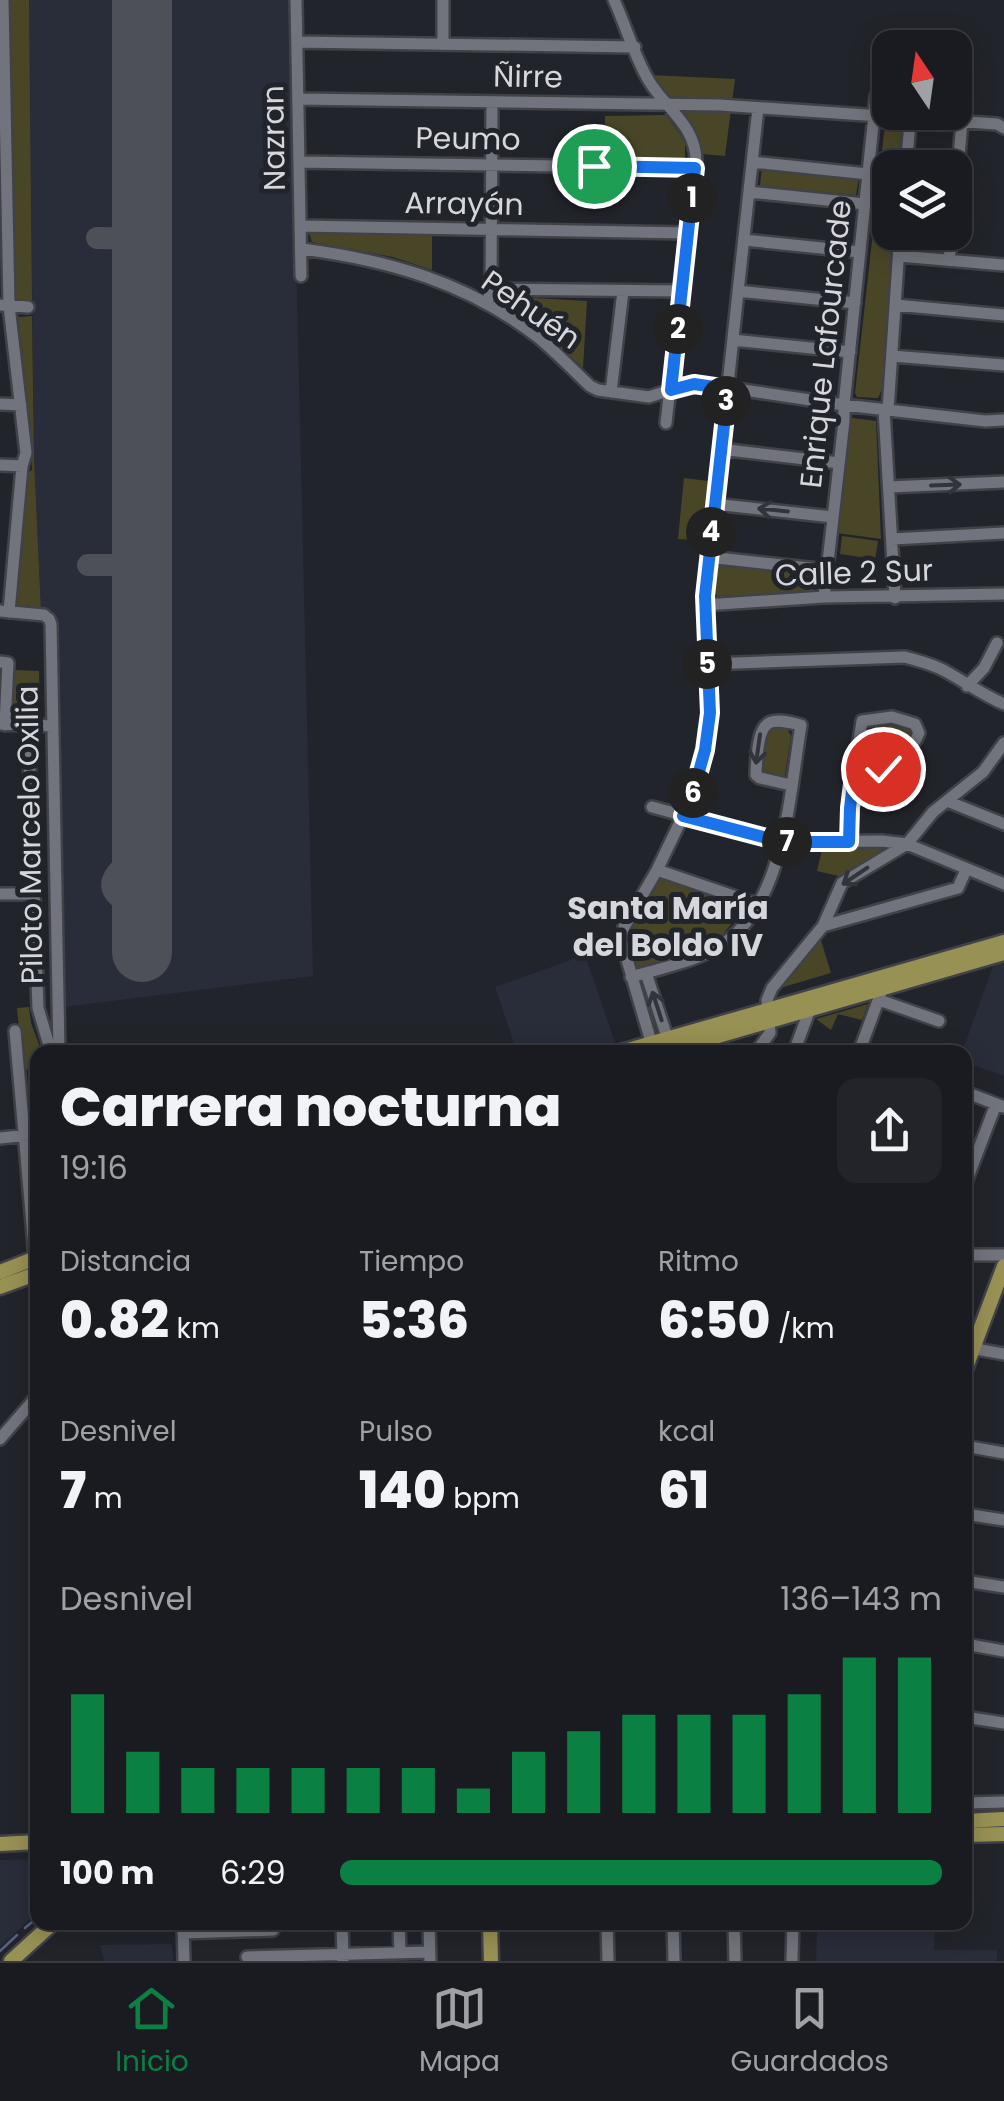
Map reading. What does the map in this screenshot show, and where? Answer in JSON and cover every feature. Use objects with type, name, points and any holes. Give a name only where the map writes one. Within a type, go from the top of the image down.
[{"type":"main road","points":[[671,1045],[768,1015],[883,988],[1004,942]]},
{"type":"main road","points":[[768,1015],[810,1008],[1004,952]]},
{"type":"main road","points":[[0,1272],[30,1264]]},
{"type":"main road","points":[[972,1341],[1004,1266]]},
{"type":"main road","points":[[0,1287],[30,1267]]},
{"type":"main road","points":[[972,1821],[1004,1819]]},
{"type":"main road","points":[[972,1835],[1004,1834]]},
{"type":"main road","points":[[0,1844],[30,1842]]},
{"type":"main road","points":[[15,1960],[46,1930]]},
{"type":"main road","points":[[490,1930],[491,1961]]},
{"type":"street","points":[[4,0],[5,306],[26,453],[5,611]]},
{"type":"street","name":"Nazran","points":[[296,0],[301,276]]},
{"type":"street","points":[[443,44],[444,0]]},
{"type":"street","points":[[614,0],[648,78],[692,134],[696,154],[666,423]]},
{"type":"street","points":[[297,42],[634,47]]},
{"type":"street","name":"Ñirre","points":[[298,99],[666,104],[872,116]]},
{"type":"street","points":[[487,304],[492,230],[492,102]]},
{"type":"street","points":[[660,1045],[631,977],[621,944],[622,934],[683,816],[705,750],[710,713],[705,604],[708,557],[758,108]]},
{"type":"street","name":"Ñirre","points":[[972,123],[1004,128]]},
{"type":"street","name":"Enrique Lafourcade","points":[[824,597],[873,130]]},
{"type":"street","name":"Peumo","points":[[299,162],[695,168]]},
{"type":"street","points":[[752,162],[868,174]]},
{"type":"street","points":[[749,192],[865,204]]},
{"type":"street","name":"Arrayán","points":[[300,226],[688,233]]},
{"type":"street","points":[[744,240],[860,252]]},
{"type":"street","name":"Pehuén","points":[[302,248],[360,257],[440,281],[487,304],[538,338],[590,386],[610,392],[649,397],[694,384],[985,422],[1004,420]]},
{"type":"street","points":[[895,598],[886,410],[898,250]]},
{"type":"street","points":[[950,260],[951,250]]},
{"type":"street","points":[[898,256],[1004,265]]},
{"type":"street","points":[[490,289],[682,292]]},
{"type":"street","points":[[610,392],[623,291]]},
{"type":"street","points":[[738,291],[855,303]]},
{"type":"street","points":[[895,305],[1004,315]]},
{"type":"street","points":[[5,306],[28,306]]},
{"type":"street","points":[[733,340],[850,352]]},
{"type":"street","points":[[892,356],[1004,365]]},
{"type":"street","points":[[0,404],[22,406]]},
{"type":"street","points":[[720,449],[840,463]]},
{"type":"street","points":[[0,465],[22,466]]},
{"type":"street","points":[[889,487],[1004,482]]},
{"type":"street","points":[[714,504],[833,517]]},
{"type":"street","points":[[892,540],[1004,533]]},
{"type":"street","points":[[708,557],[827,570]]},
{"type":"street","name":"Calle 2 Sur","points":[[705,604],[824,597],[1004,594]]},
{"type":"street","name":"Piloto Marcelo Oxilia","points":[[5,611],[48,617],[51,624],[59,1045]]},
{"type":"street","points":[[967,686],[984,668],[997,643]]},
{"type":"street","points":[[708,664],[905,657],[930,664],[1004,704]]},
{"type":"street","points":[[0,662],[8,663],[3,724],[54,726]]},
{"type":"street","points":[[849,842],[850,808],[853,784],[862,721],[883,717],[915,724],[919,736],[915,742],[883,769],[853,784]]},
{"type":"street","points":[[631,977],[713,950],[741,930],[758,904],[782,842],[801,725],[773,722],[763,726],[760,734],[758,777],[790,785]]},
{"type":"street","name":"Piloto Marcelo Oxilia","points":[[28,725],[38,1008],[49,1045]]},
{"type":"street","points":[[761,1045],[770,1033],[768,1000],[772,988],[823,926],[842,883],[906,844],[920,825],[998,761],[1004,743]]},
{"type":"street","points":[[947,801],[1004,824]]},
{"type":"street","points":[[652,807],[782,842],[906,844],[1004,884]]},
{"type":"street","points":[[657,870],[758,904]]},
{"type":"street","points":[[823,926],[958,888],[966,870]]},
{"type":"street","points":[[0,894],[57,882]]},
{"type":"street","points":[[646,973],[660,1045]]},
{"type":"street","points":[[864,1045],[883,988],[939,1021]]},
{"type":"street","points":[[797,1045],[810,1008]]},
{"type":"street","points":[[15,1031],[30,1128]]},
{"type":"street","points":[[972,1095],[1000,1106],[972,1149]]},
{"type":"street","points":[[0,1138],[30,1135]]},
{"type":"street","points":[[972,1255],[1004,1255]]},
{"type":"street","points":[[972,1349],[1004,1354]]},
{"type":"street","points":[[0,1439],[30,1404]]},
{"type":"street","points":[[972,1447],[1004,1453]]},
{"type":"street","points":[[972,1515],[1004,1520]]},
{"type":"street","points":[[972,1581],[1004,1586]]},
{"type":"street","points":[[972,1645],[1004,1651]]},
{"type":"street","points":[[972,1718],[1004,1724]]},
{"type":"street","points":[[972,1803],[1004,1802]]},
{"type":"street","points":[[183,1930],[184,1961]]},
{"type":"street","points":[[226,1930],[252,1930]]},
{"type":"street","points":[[273,1930],[274,1956]]},
{"type":"street","points":[[339,1930],[340,1958]]},
{"type":"street","points":[[399,1930],[400,1953]]},
{"type":"street","points":[[247,1931],[248,1959],[400,1953],[430,1956],[429,1930]]},
{"type":"street","points":[[607,1930],[608,1961]]},
{"type":"street","points":[[673,1930],[674,1961]]},
{"type":"street","points":[[734,1930],[735,1961]]},
{"type":"street","points":[[792,1961],[793,1930]]},
{"type":"shaded area","points":[[10,0],[29,0],[32,301],[14,301]]},
{"type":"shaded area","points":[[29,0],[290,0],[313,976],[64,1007],[52,612],[41,611],[34,458]]},
{"type":"shaded area","points":[[650,75],[735,79],[725,156],[702,154],[698,137]]},
{"type":"shaded area","points":[[666,115],[685,141],[685,163],[604,161],[605,116]]},
{"type":"shaded area","points":[[903,130],[901,150],[882,150],[884,133]]},
{"type":"shaded area","points":[[762,166],[859,177],[856,195],[760,186]]},
{"type":"shaded area","points":[[311,231],[432,236],[432,270],[393,257],[312,242]]},
{"type":"shaded area","points":[[872,241],[872,250],[893,250],[882,389],[878,398],[857,397]]},
{"type":"shaded area","points":[[499,296],[587,301],[583,368],[548,336],[498,304]]},
{"type":"shaded area","points":[[32,316],[41,611],[16,606],[27,473],[32,470],[18,317]]},
{"type":"shaded area","points":[[852,418],[876,421],[881,539],[837,533]]},
{"type":"shaded area","points":[[684,478],[708,481],[700,540],[678,539]]},
{"type":"shaded area","points":[[842,536],[878,541],[875,559],[840,554]]},
{"type":"shaded area","points":[[714,565],[817,575],[817,587],[810,593],[718,596],[712,594]]},
{"type":"shaded area","points":[[13,670],[39,671],[40,722],[9,720]]},
{"type":"shaded area","points":[[883,725],[906,726],[913,730],[913,739],[872,773],[865,771],[868,734]]},
{"type":"shaded area","points":[[771,726],[786,727],[791,736],[782,778],[761,773],[759,767],[761,749]]},
{"type":"shaded area","points":[[823,846],[881,846],[882,853],[843,877],[817,871]]},
{"type":"shaded area","points":[[657,877],[747,905],[723,934],[697,951],[629,970],[621,941]]},
{"type":"shaded area","points":[[820,937],[831,973],[780,988]]},
{"type":"shaded area","points":[[585,955],[616,1045],[515,1045],[495,987]]},
{"type":"shaded area","points":[[995,961],[1004,964],[1004,1076],[972,1065],[972,1045],[965,1045]]},
{"type":"shaded area","points":[[868,1004],[862,1020],[838,1014],[831,1030],[816,1019]]},
{"type":"shaded area","points":[[29,1007],[39,1045],[30,1045],[30,1069],[23,1070],[17,1008]]},
{"type":"shaded area","points":[[30,1859],[30,1919],[0,1947],[0,1860]]},
{"type":"shaded area","points":[[817,1930],[935,1930],[934,1950],[997,1950],[997,1961],[816,1961]]},
{"type":"shaded area","points":[[172,1944],[173,1961],[104,1961],[100,1945]]},
{"type":"waterway","points":[[25,1928],[30,1924]]},
{"type":"waterway","points":[[0,1951],[17,1935]]},
{"type":"taxiway","points":[[97,238],[142,239]]},
{"type":"taxiway","points":[[88,565],[142,565]]},
{"type":"taxiway","points":[[142,840],[112,884],[124,900],[142,897]]},
{"type":"runway","points":[[142,0],[142,952]]},
{"type":"district","name":"Santa María del Boldo IV","points":[[668,926]]},
{"type":"route","points":[[594,166],[695,168],[671,390],[694,384],[728,389],[705,596],[710,713],[705,750],[683,816],[782,842],[849,842],[853,784],[883,769]]}]
